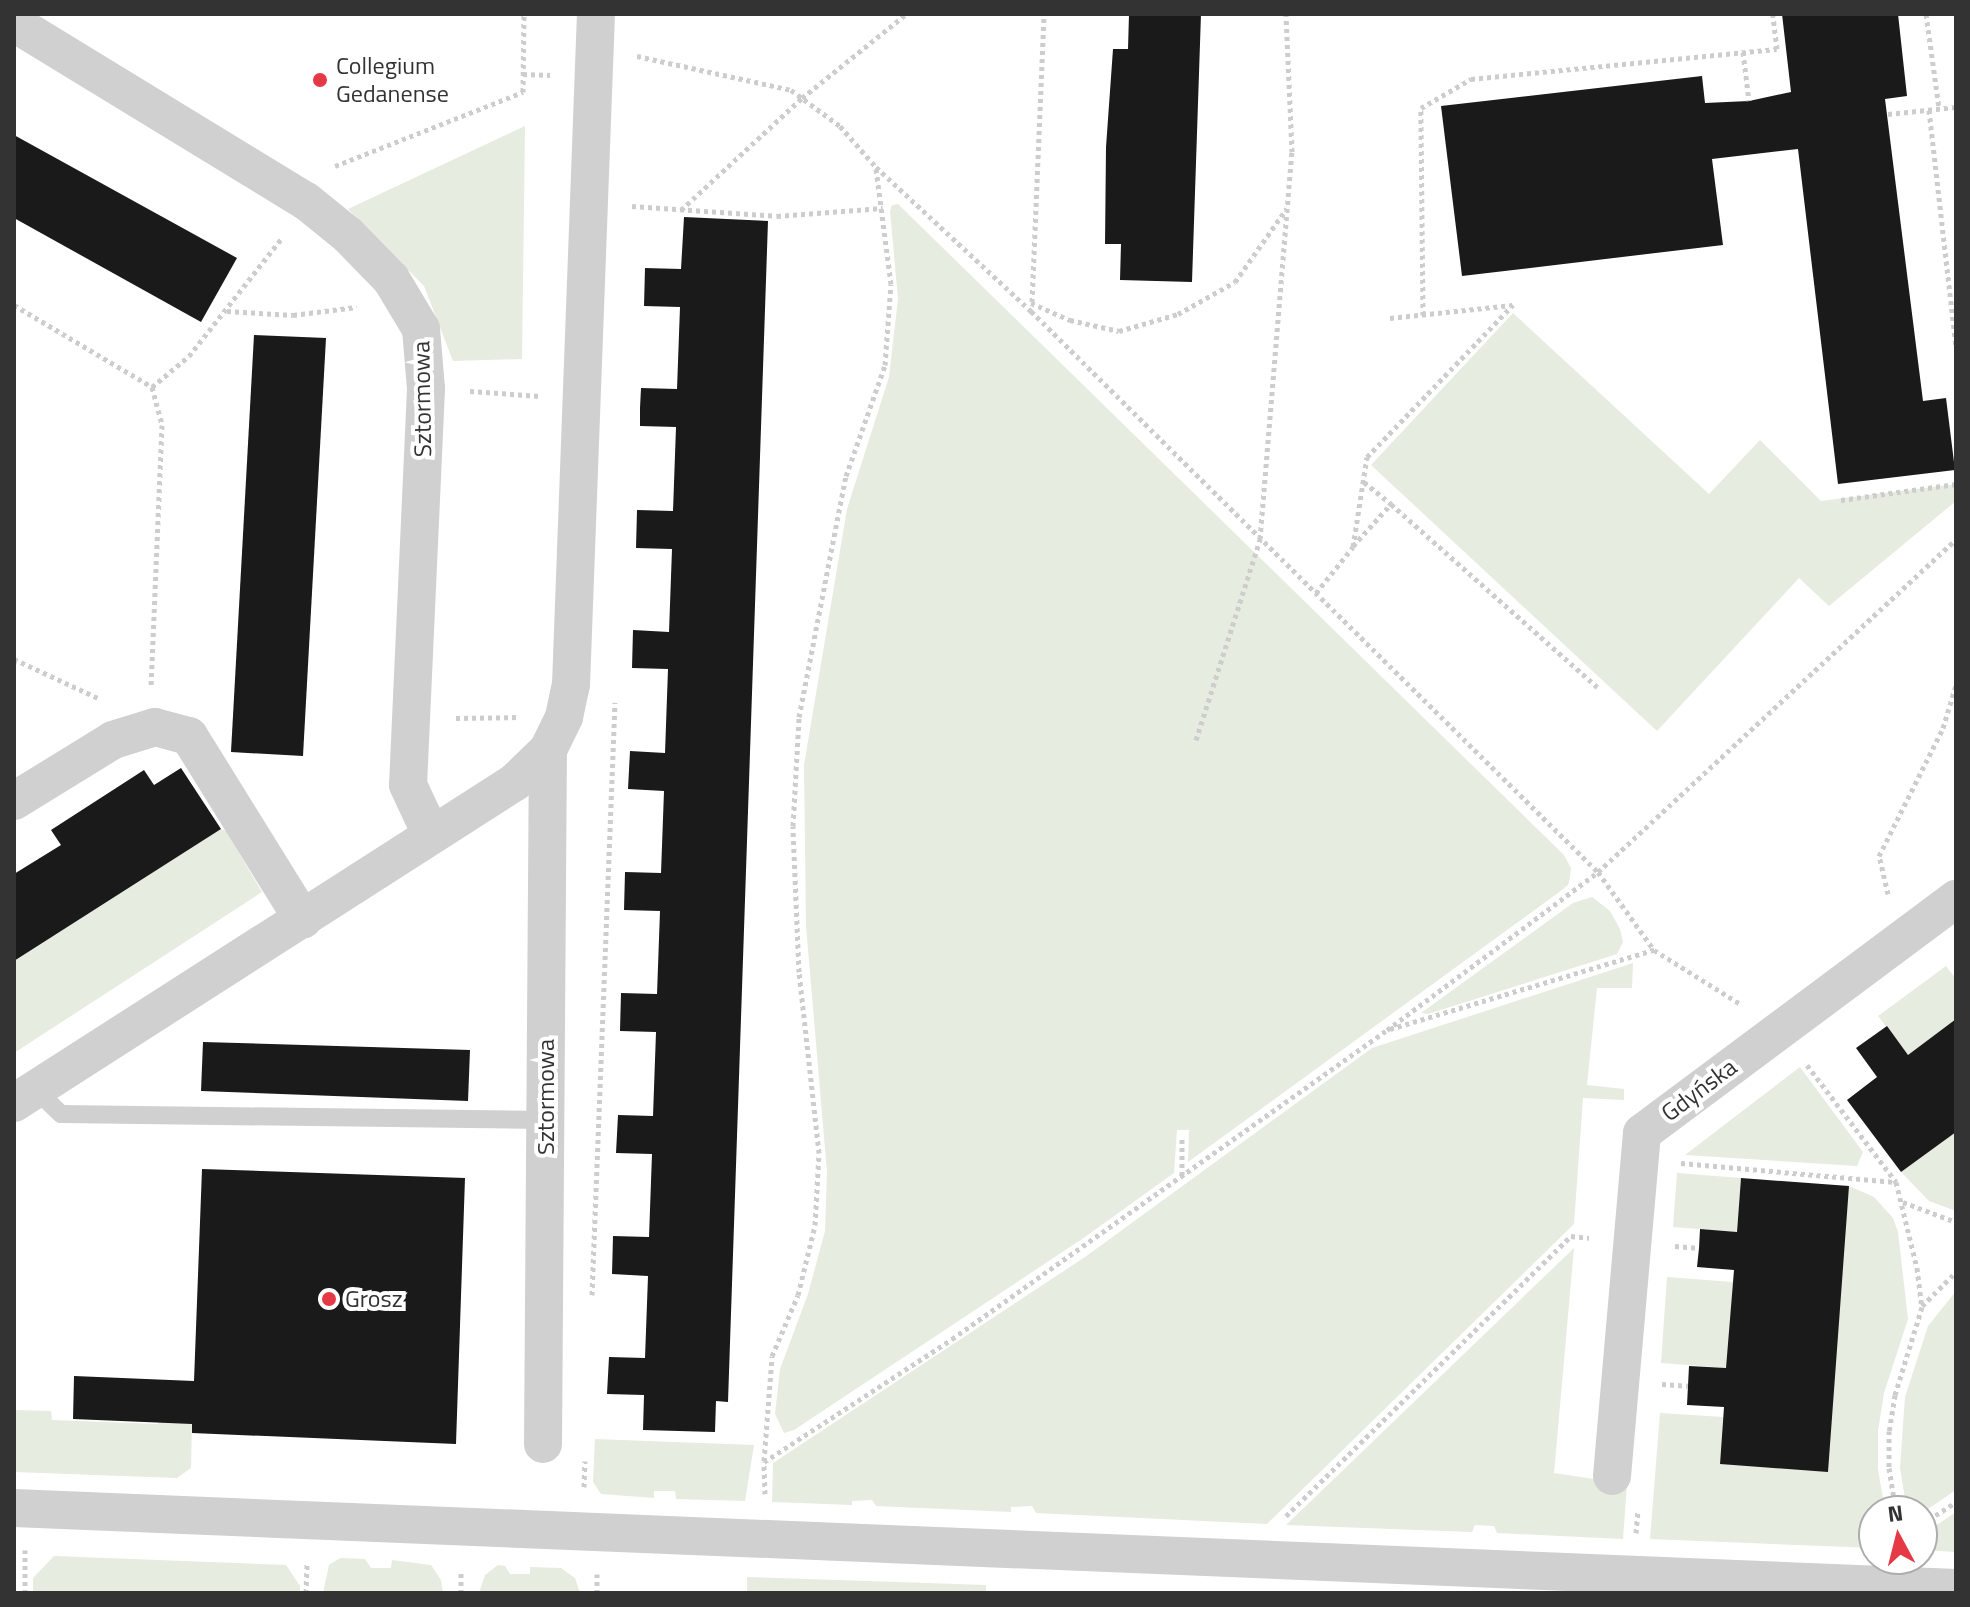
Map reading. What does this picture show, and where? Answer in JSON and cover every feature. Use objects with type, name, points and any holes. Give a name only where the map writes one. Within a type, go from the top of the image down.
[{"type":"street","name":"Sztormowa","points":[[25,1096],[515,782],[548,750],[564,717],[571,685],[596,14]]},
{"type":"street","name":"Sztormowa","points":[[14,23],[306,201],[359,246],[391,279],[421,329],[426,389],[408,785],[431,834]]},
{"type":"street","points":[[14,801],[113,740],[155,727],[189,736],[303,920]]},
{"type":"street","name":"Sztormowa","points":[[543,1444],[548,750]]},
{"type":"street","name":"Gdyńska","points":[[1612,1476],[1642,1133],[1956,899]]},
{"type":"street","points":[[14,1508],[1956,1588]]},
{"type":"lane","points":[[25,1096],[61,1114],[545,1120]]},
{"type":"path","points":[[152,387],[189,356],[268,260],[327,170],[523,92],[524,14]]},
{"type":"path","points":[[681,210],[802,98],[906,14]]},
{"type":"path","points":[[1031,311],[1044,14]]},
{"type":"path","points":[[1196,740],[1260,539],[1292,152],[1286,14]]},
{"type":"path","points":[[1423,315],[1421,108],[1471,79],[1777,49],[1773,14]]},
{"type":"path","points":[[1926,14],[1939,108]]},
{"type":"path","points":[[1743,52],[1749,101]]},
{"type":"path","points":[[636,55],[791,90],[840,126],[876,167],[1031,311],[1598,872],[1654,950],[1780,1029],[1896,1182],[1903,1202],[1922,1307]]},
{"type":"path","points":[[1888,114],[1956,107]]},
{"type":"path","points":[[1929,110],[1956,347]]},
{"type":"path","points":[[766,1539],[764,1462],[772,1356],[798,1295],[815,1225],[818,1168],[799,972],[793,826],[799,717],[846,476],[885,365],[891,284],[876,167]]},
{"type":"path","points":[[631,221],[632,190]]},
{"type":"path","points":[[631,206],[777,216],[883,208]]},
{"type":"path","points":[[1031,303],[1070,320],[1119,331],[1178,314],[1235,282],[1287,208]]},
{"type":"path","points":[[226,311],[293,315],[404,300]]},
{"type":"path","points":[[14,305],[152,387],[162,425],[151,687],[155,727]]},
{"type":"path","points":[[1353,547],[1367,457],[1513,305],[1390,318]]},
{"type":"path","points":[[426,389],[582,398]]},
{"type":"path","points":[[1363,481],[1597,687]]},
{"type":"path","points":[[1841,500],[1956,484]]},
{"type":"path","points":[[1316,593],[1391,504]]},
{"type":"path","points":[[764,1462],[952,1339],[1387,1030],[1598,872],[1956,539]]},
{"type":"path","points":[[14,659],[155,727]]},
{"type":"path","points":[[1889,903],[1879,856],[1943,728],[1956,685]]},
{"type":"path","points":[[591,1303],[616,686]]},
{"type":"path","points":[[1387,1030],[1654,950]]},
{"type":"path","points":[[1182,1136],[1182,1176]]},
{"type":"path","points":[[1669,1162],[1896,1182]]},
{"type":"path","points":[[1903,1202],[1956,1222]]},
{"type":"path","points":[[1242,1559],[1571,1236],[1699,1248]]},
{"type":"path","points":[[1893,1495],[1889,1468],[1889,1431],[1895,1395],[1922,1307],[1956,1272]]},
{"type":"path","points":[[1649,1383],[1688,1386]]},
{"type":"path","points":[[582,1532],[586,1445]]},
{"type":"path","points":[[1938,1514],[1956,1502]]},
{"type":"path","points":[[1633,1575],[1638,1508]]},
{"type":"path","points":[[306,1593],[307,1570]]},
{"type":"shaded area","points":[[525,126],[522,359],[453,361],[424,286],[348,209]]},
{"type":"shaded area","points":[[898,204],[1564,855],[1571,868],[1568,885],[1558,893],[1188,1162],[1189,1130],[1177,1130],[1174,1173],[1085,1237],[794,1430],[784,1433],[775,1414],[780,1369],[808,1294],[825,1231],[827,1172],[806,926],[804,765],[847,509],[889,377],[898,299],[890,211],[892,205]]},
{"type":"shaded area","points":[[1513,313],[1709,494],[1760,440],[1821,501],[1956,484],[1956,501],[1829,606],[1799,578],[1657,731],[1371,465]]},
{"type":"shaded area","points":[[221,829],[226,831],[262,892],[14,1053],[14,961]]},
{"type":"shaded area","points":[[1592,897],[1610,911],[1620,929],[1623,942],[1617,954],[1428,1014],[1421,1013],[1573,903]]},
{"type":"shaded area","points":[[1633,963],[1632,988],[1597,988],[1587,1085],[1624,1089],[1624,1100],[1583,1098],[1574,1224],[1267,1524],[1036,1513],[1032,1506],[1011,1507],[1011,1512],[876,1506],[872,1500],[852,1501],[852,1505],[772,1502],[773,1463],[1085,1257],[1372,1048]]},
{"type":"shaded area","points":[[1946,966],[1956,979],[1956,1019],[1908,1055],[1878,1016]]},
{"type":"shaded area","points":[[1800,1067],[1863,1152],[1857,1166],[1685,1155]]},
{"type":"shaded area","points":[[1956,1132],[1956,1211],[1929,1201],[1901,1172]]},
{"type":"shaded area","points":[[1677,1173],[1741,1178],[1737,1232],[1673,1227]]},
{"type":"shaded area","points":[[1849,1186],[1874,1197],[1893,1218],[1898,1232],[1908,1319],[1884,1393],[1878,1431],[1878,1469],[1882,1495],[1858,1495],[1858,1547],[1650,1539],[1660,1413],[1723,1417],[1720,1464]]},
{"type":"shaded area","points":[[1574,1248],[1554,1473],[1627,1484],[1623,1539],[1497,1533],[1494,1526],[1475,1525],[1472,1532],[1286,1525]]},
{"type":"shaded area","points":[[1667,1277],[1733,1282],[1727,1368],[1661,1363]]},
{"type":"shaded area","points":[[1956,1291],[1956,1490],[1938,1502],[1938,1495],[1904,1495],[1900,1468],[1905,1397],[1928,1326]]},
{"type":"shaded area","points":[[14,1410],[51,1411],[52,1420],[158,1424],[160,1418],[192,1420],[191,1468],[177,1478],[14,1472]]},
{"type":"shaded area","points":[[595,1439],[754,1445],[745,1501],[676,1499],[675,1491],[654,1491],[654,1498],[601,1494],[593,1482]]},
{"type":"shaded area","points":[[1956,1512],[1956,1552],[1938,1551],[1938,1524]]},
{"type":"shaded area","points":[[54,1556],[286,1565],[300,1586],[300,1593],[33,1593],[33,1578]]},
{"type":"shaded area","points":[[340,1558],[365,1559],[371,1568],[391,1568],[392,1560],[431,1565],[441,1580],[443,1593],[323,1593],[329,1565]]},
{"type":"shaded area","points":[[498,1565],[505,1566],[510,1574],[530,1574],[530,1567],[561,1568],[575,1578],[580,1593],[479,1593],[485,1575]]},
{"type":"shaded area","points":[[747,1577],[986,1585],[986,1593],[747,1593]]},
{"type":"building","points":[[1129,14],[1201,14],[1192,282],[1120,280],[1121,244],[1105,244],[1106,147],[1113,49],[1128,49]]},
{"type":"building","points":[[1782,14],[1898,14],[1907,96],[1885,99],[1923,401],[1946,398],[1955,470],[1838,484],[1798,149],[1712,159],[1723,245],[1462,276],[1441,106],[1702,76],[1705,103],[1749,101],[1791,92]]},
{"type":"building","points":[[14,135],[237,258],[201,322],[14,218]]},
{"type":"building","points":[[684,217],[768,221],[728,1402],[716,1401],[715,1432],[643,1430],[644,1395],[607,1394],[609,1357],[645,1358],[648,1276],[612,1274],[613,1236],[649,1237],[652,1154],[616,1153],[618,1115],[653,1116],[656,1032],[620,1031],[621,993],[657,994],[660,911],[624,910],[625,872],[661,873],[664,791],[628,789],[630,751],[665,753],[668,669],[632,668],[633,630],[669,632],[672,549],[636,548],[637,510],[673,511],[676,427],[640,426],[640,408],[641,388],[677,389],[680,307],[644,306],[645,268],[681,269]]},
{"type":"building","points":[[254,335],[326,338],[303,756],[231,752]]},
{"type":"building","points":[[181,768],[221,829],[14,961],[14,874],[61,845],[51,830],[144,770],[154,785]]},
{"type":"building","points":[[1956,1019],[1956,1132],[1901,1172],[1847,1100],[1877,1077],[1856,1048],[1887,1026],[1908,1055]]},
{"type":"building","points":[[203,1042],[470,1050],[468,1101],[201,1091]]},
{"type":"building","name":"Grosz","points":[[202,1169],[465,1178],[456,1444],[192,1433],[192,1424],[73,1419],[74,1376],[194,1381]]},
{"type":"building","points":[[1741,1178],[1849,1186],[1828,1472],[1720,1464],[1724,1407],[1687,1405],[1689,1366],[1726,1368],[1734,1270],[1697,1267],[1700,1229],[1737,1232]]},
{"type":"place","name":"Collegium Gedanense","points":[[320,80]]},
{"type":"place","name":"Grosz","points":[[329,1299]]}]
